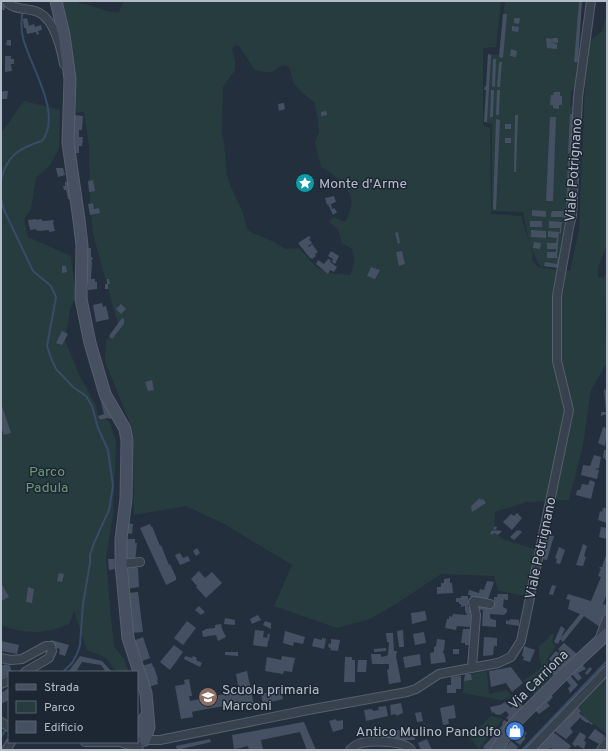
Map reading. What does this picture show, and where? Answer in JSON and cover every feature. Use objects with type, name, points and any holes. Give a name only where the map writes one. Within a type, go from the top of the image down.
[{"type":"main road","points":[[56,1],[69,64],[70,92],[68,143],[82,246],[81,299],[90,343],[106,394],[125,429],[127,440],[126,499],[120,551],[121,564],[128,638],[146,693],[148,708],[148,727],[138,743]]},
{"type":"main road","name":"Via Carriona","points":[[496,750],[512,726],[603,637]]},
{"type":"street","points":[[6,1],[13,7],[40,13],[47,19],[54,29],[63,62],[66,89],[70,92]]},
{"type":"street","name":"Viale Potrignano","points":[[98,743],[124,745],[160,740],[308,710],[407,692],[416,689],[439,674],[498,663],[510,657],[520,641],[569,410],[557,361],[557,296],[572,215],[578,97],[591,1]]},
{"type":"street","points":[[121,564],[140,562]]},
{"type":"street","points":[[472,667],[476,615],[473,602],[490,604]]},
{"type":"street","points":[[603,637],[607,619]]},
{"type":"street","points":[[1,658],[11,660],[22,659],[46,646],[51,646],[52,651],[49,658],[27,671]]},
{"type":"street","points":[[530,750],[607,670]]},
{"type":"street","points":[[350,750],[360,744],[372,742],[401,744],[409,747],[411,750]]},
{"type":"street","points":[[601,750],[607,742]]},
{"type":"green space","points":[[62,1],[77,1],[79,3],[105,10],[119,12],[124,1],[501,1],[496,47],[483,48],[483,125],[490,128],[491,214],[521,216],[529,241],[523,212],[492,211],[492,124],[484,122],[488,54],[499,55],[505,1],[582,1],[575,89],[571,91],[570,105],[574,108],[569,215],[566,215],[558,268],[540,266],[530,246],[533,255],[532,260],[538,267],[570,271],[579,230],[585,85],[590,41],[602,31],[607,15],[607,242],[598,267],[598,277],[603,278],[607,273],[605,321],[607,362],[591,390],[583,445],[569,500],[527,502],[495,512],[494,533],[505,540],[535,549],[525,596],[498,591],[494,576],[441,574],[370,619],[337,628],[274,606],[292,565],[224,524],[186,506],[134,515],[133,430],[105,362],[106,341],[118,324],[93,234],[90,201],[89,146],[84,112],[76,112],[73,60]],"holes":[[[235,45],[239,46],[255,70],[269,72],[274,71],[283,65],[289,67],[294,84],[314,102],[319,132],[315,142],[321,167],[341,182],[348,191],[351,200],[346,221],[342,221],[334,217],[330,220],[330,223],[338,229],[342,243],[351,248],[353,251],[354,262],[350,275],[326,272],[311,262],[299,248],[286,249],[247,229],[243,213],[227,176],[222,134],[223,87],[235,70],[235,61],[232,49]]]},
{"type":"green space","name":"Parco Padula","points":[[24,101],[60,110],[59,149],[50,165],[36,178],[31,209],[24,219],[28,237],[71,256],[76,296],[70,310],[65,340],[78,372],[96,406],[99,421],[107,419],[110,423],[116,443],[113,515],[106,558],[114,646],[124,659],[129,671],[115,671],[106,658],[87,650],[74,611],[69,624],[52,630],[26,632],[1,625],[1,133]]},
{"type":"green space","points":[[554,634],[552,642],[556,645],[547,659],[549,664],[548,673],[552,676],[550,679],[548,678],[541,691],[530,701],[534,694],[527,689],[524,680],[542,666],[539,658],[539,646],[547,640],[550,635]]},
{"type":"green space","points":[[487,671],[489,694],[507,690],[512,696],[500,700],[463,693],[464,681],[472,680],[471,674]]},
{"type":"green space","points":[[607,676],[607,734],[583,716],[576,706]]},
{"type":"green space","points":[[491,716],[503,719],[479,749],[469,736]]},
{"type":"building","points":[[1,1],[4,2],[5,10],[1,10]]},
{"type":"building","points":[[579,1],[582,1],[578,62],[574,62]]},
{"type":"building","points":[[503,14],[507,14],[503,58],[499,57]]},
{"type":"building","points":[[27,18],[29,26],[34,24],[35,27],[41,25],[42,30],[38,31],[39,34],[37,35],[36,32],[27,34],[26,28],[24,28],[23,19]]},
{"type":"building","points":[[514,18],[520,18],[519,24],[514,23]]},
{"type":"building","points":[[512,26],[519,27],[518,32],[512,31]]},
{"type":"building","points":[[546,38],[558,38],[558,43],[549,42],[557,44],[557,49],[547,48]]},
{"type":"building","points":[[7,40],[11,40],[11,46],[6,45]]},
{"type":"building","points":[[511,49],[517,51],[516,57],[510,56]]},
{"type":"building","points":[[488,54],[491,55],[487,122],[484,122],[486,90],[484,90],[486,86]]},
{"type":"building","points":[[5,56],[11,56],[11,59],[14,59],[14,64],[11,64],[12,71],[5,72]]},
{"type":"building","points":[[493,59],[496,59],[495,87],[492,86]]},
{"type":"building","points":[[499,62],[502,62],[500,87],[497,87]]},
{"type":"building","points":[[491,90],[494,90],[493,117],[490,117]]},
{"type":"building","points":[[497,90],[500,90],[499,115],[496,115]]},
{"type":"building","points":[[8,91],[7,99],[1,99],[2,92]]},
{"type":"building","points":[[554,92],[560,92],[560,96],[562,96],[562,105],[559,105],[559,109],[553,108],[553,105],[550,105],[551,95],[553,95]]},
{"type":"building","points":[[284,103],[285,109],[279,111],[278,104]]},
{"type":"building","points":[[326,111],[327,115],[321,116],[321,112]]},
{"type":"building","points":[[570,114],[574,115],[572,153],[568,153]]},
{"type":"building","points":[[74,115],[83,116],[82,130],[79,130],[79,137],[83,137],[82,146],[79,146],[79,153],[73,153]]},
{"type":"building","points":[[515,115],[518,115],[516,172],[514,172]]},
{"type":"building","points":[[550,117],[556,117],[553,201],[546,201]]},
{"type":"building","points":[[496,119],[500,120],[496,210],[493,209]]},
{"type":"building","points":[[505,124],[511,124],[511,129],[505,129]]},
{"type":"building","points":[[505,138],[511,138],[511,143],[505,143]]},
{"type":"building","points":[[568,160],[572,161],[569,215],[566,214],[565,223],[563,223],[564,217],[551,217],[551,214],[552,211],[566,210]]},
{"type":"building","points":[[56,168],[63,168],[65,175],[58,177]]},
{"type":"building","points":[[93,180],[95,191],[89,192],[88,181]]},
{"type":"building","points":[[70,181],[73,199],[68,199],[66,190],[64,190],[63,186],[65,186],[65,182]]},
{"type":"building","points":[[334,196],[336,202],[331,204],[332,209],[334,208],[337,212],[333,215],[325,198]]},
{"type":"building","points":[[93,203],[94,209],[99,208],[100,213],[90,215],[88,204]]},
{"type":"building","points":[[532,210],[546,211],[546,217],[532,216]]},
{"type":"building","points":[[42,219],[42,221],[54,220],[53,223],[55,231],[37,231],[36,229],[30,230],[28,220]]},
{"type":"building","points":[[530,221],[542,221],[542,227],[530,227]]},
{"type":"building","points":[[549,221],[562,222],[561,233],[559,233],[557,257],[561,258],[559,258],[558,268],[544,266],[545,262],[557,264],[558,258],[547,258],[547,252],[556,252],[556,249],[547,249],[547,243],[556,243],[557,238],[548,237],[548,231],[560,232],[560,228],[549,228]]},
{"type":"building","points":[[531,230],[546,231],[546,238],[531,237]]},
{"type":"building","points":[[398,232],[400,243],[398,244],[395,233]]},
{"type":"building","points":[[309,236],[312,243],[308,246],[309,247],[312,244],[318,252],[312,259],[298,243]]},
{"type":"building","points":[[534,242],[541,243],[540,249],[533,248]]},
{"type":"building","points":[[85,248],[91,248],[91,257],[93,260],[91,260],[91,279],[95,279],[95,282],[97,282],[97,289],[88,290],[88,284],[86,284]]},
{"type":"building","points":[[331,251],[339,256],[335,264],[332,262],[333,259],[328,256]]},
{"type":"building","points":[[402,251],[405,264],[399,266],[396,252]]},
{"type":"building","points":[[328,259],[331,260],[330,262],[337,267],[334,272],[330,270],[328,274],[316,264],[318,260],[324,264]]},
{"type":"building","points":[[62,266],[66,266],[67,272],[62,273]]},
{"type":"building","points":[[371,267],[380,270],[375,279],[367,276]]},
{"type":"building","points":[[107,279],[109,279],[110,284],[108,284],[108,289],[105,289],[105,284],[107,284]]},
{"type":"building","points":[[102,303],[103,307],[106,306],[109,319],[96,322],[93,305]]},
{"type":"building","points":[[121,304],[126,309],[121,314],[116,309]]},
{"type":"building","points":[[122,318],[124,319],[124,324],[112,339],[109,336]]},
{"type":"building","points":[[62,331],[68,334],[62,345],[56,343]]},
{"type":"building","points":[[152,380],[154,390],[148,391],[145,382]]},
{"type":"building","points":[[607,389],[607,414],[601,416],[601,412],[606,412],[604,390]]},
{"type":"building","points":[[100,398],[102,398],[112,417],[111,419],[107,418],[100,420],[98,416],[104,414]]},
{"type":"building","points":[[1,403],[11,433],[4,435],[1,427]]},
{"type":"building","points":[[603,427],[607,430],[605,446],[598,443]]},
{"type":"building","points":[[604,450],[607,450],[607,460],[603,458]]},
{"type":"building","points":[[594,455],[601,457],[599,468],[595,469],[599,470],[597,479],[581,475],[583,465],[590,466]]},
{"type":"building","points":[[590,480],[595,482],[591,499],[576,495],[577,490],[580,490],[582,484],[588,485]]},
{"type":"building","points":[[480,498],[486,503],[472,512],[471,506]]},
{"type":"building","points":[[603,508],[607,508],[607,523],[598,520],[600,511],[602,512]]},
{"type":"building","points":[[517,513],[522,518],[512,530],[503,522],[511,514],[514,516]]},
{"type":"building","points":[[127,523],[133,524],[132,534],[126,533]]},
{"type":"building","points":[[150,524],[176,577],[176,580],[166,585],[140,528]]},
{"type":"building","points":[[496,526],[497,528],[495,530],[502,531],[498,535],[494,533],[492,535],[490,533],[493,530],[496,532],[493,528]]},
{"type":"building","points":[[601,527],[607,528],[607,539],[599,537]]},
{"type":"building","points":[[517,530],[522,532],[514,540],[510,537]]},
{"type":"building","points":[[549,535],[554,536],[547,560],[542,559]]},
{"type":"building","points":[[125,539],[135,539],[135,543],[137,543],[135,561],[124,561]]},
{"type":"building","points":[[583,544],[587,546],[583,566],[576,565]]},
{"type":"building","points":[[559,547],[565,550],[560,564],[556,563],[557,559],[555,558]]},
{"type":"building","points":[[197,548],[200,553],[196,556],[193,551]]},
{"type":"building","points":[[607,552],[607,593],[603,604],[607,605],[607,614],[600,623],[602,624],[600,627],[584,616],[563,642],[560,639],[580,614],[568,609],[570,600],[566,599],[568,594],[591,601],[601,577],[598,576],[601,569],[599,568],[602,567]]},
{"type":"building","points":[[180,553],[183,558],[188,556],[190,561],[180,565],[175,555]]},
{"type":"building","points":[[108,559],[114,559],[115,569],[109,570]]},
{"type":"building","points":[[137,565],[139,587],[127,589],[125,566]]},
{"type":"building","points":[[199,571],[205,578],[212,572],[222,583],[206,598],[191,579]]},
{"type":"building","points":[[59,573],[64,574],[62,582],[57,581]]},
{"type":"building","points":[[450,578],[453,593],[437,594],[437,587],[441,587],[441,583],[444,583],[444,579]]},
{"type":"building","points":[[487,581],[494,582],[487,602],[468,595],[469,590],[479,593],[480,589],[484,590]]},
{"type":"building","points":[[1,583],[9,597],[1,601]]},
{"type":"building","points":[[552,585],[556,586],[553,595],[549,594]]},
{"type":"building","points":[[28,587],[34,589],[32,603],[26,602]]},
{"type":"building","points":[[138,592],[143,632],[132,633],[128,593]]},
{"type":"building","points":[[498,594],[508,594],[508,600],[505,600],[504,598],[503,607],[507,609],[507,612],[504,615],[490,614],[491,619],[496,620],[496,627],[482,626],[483,610],[475,609],[475,603],[494,607],[494,597],[497,597]]},
{"type":"building","points":[[461,596],[468,596],[468,607],[473,607],[470,627],[457,626],[456,630],[445,628],[449,616],[452,617],[453,614],[467,615],[465,606],[461,607],[459,602],[456,602],[456,598],[461,598]]},
{"type":"building","points":[[199,606],[205,612],[201,615],[195,610]]},
{"type":"building","points":[[425,611],[427,620],[412,624],[411,613]]},
{"type":"building","points":[[258,615],[261,620],[252,624],[250,619]]},
{"type":"building","points":[[225,618],[235,620],[235,625],[224,624]]},
{"type":"building","points":[[510,619],[519,620],[519,626],[506,624],[506,620],[509,621]]},
{"type":"building","points":[[187,621],[196,628],[183,645],[174,638]]},
{"type":"building","points":[[265,621],[271,623],[271,629],[263,625]]},
{"type":"building","points":[[221,624],[226,637],[218,641],[216,635],[203,637],[202,631],[205,629],[215,628],[215,625]]},
{"type":"building","points":[[561,626],[565,629],[558,644],[554,642]]},
{"type":"building","points":[[463,629],[471,629],[470,645],[461,643]]},
{"type":"building","points":[[255,630],[264,631],[263,637],[267,638],[268,634],[270,634],[267,647],[253,645]]},
{"type":"building","points":[[403,630],[404,647],[399,647],[397,631]]},
{"type":"building","points":[[285,631],[305,637],[303,644],[294,642],[293,646],[283,643]]},
{"type":"building","points":[[424,632],[426,643],[415,645],[413,634]]},
{"type":"building","points":[[386,633],[393,633],[394,651],[397,651],[396,656],[401,682],[389,684],[387,670],[389,669],[389,664],[372,664],[371,654],[381,654],[381,657],[388,655],[389,642],[387,642]]},
{"type":"building","points":[[143,637],[150,658],[140,662],[133,641]]},
{"type":"building","points":[[484,637],[497,638],[497,646],[494,646],[493,655],[483,656]]},
{"type":"building","points":[[314,638],[322,640],[322,638],[326,639],[324,649],[312,646]]},
{"type":"building","points":[[331,639],[340,640],[338,651],[330,650],[331,648],[328,647],[329,643],[331,644]]},
{"type":"building","points":[[437,639],[445,640],[443,653],[446,662],[431,664],[430,653],[434,652]]},
{"type":"building","points":[[51,640],[69,645],[65,656],[59,654],[60,649],[53,647],[50,644]]},
{"type":"building","points":[[1,641],[19,645],[17,654],[1,651]]},
{"type":"building","points":[[564,643],[577,654],[556,678],[550,672],[549,666],[552,662],[549,659],[556,651],[558,653],[560,651],[558,649]]},
{"type":"building","points":[[174,645],[183,652],[170,670],[160,662]]},
{"type":"building","points":[[524,646],[535,650],[530,662],[523,660],[524,657],[522,656]]},
{"type":"building","points":[[386,648],[386,651],[374,652],[374,649]]},
{"type":"building","points":[[453,649],[459,649],[459,654],[453,654]]},
{"type":"building","points":[[225,652],[238,652],[238,656],[225,655]]},
{"type":"building","points":[[420,654],[421,665],[405,668],[403,657]]},
{"type":"building","points":[[80,656],[102,661],[111,671],[105,671],[101,665],[82,662],[77,671],[69,671]]},
{"type":"building","points":[[185,656],[192,658],[193,656],[197,658],[196,660],[202,663],[200,667],[184,659]]},
{"type":"building","points":[[282,656],[295,658],[292,672],[284,671],[283,674],[265,671],[267,657],[281,660]]},
{"type":"building","points":[[345,657],[352,657],[352,660],[355,660],[355,682],[344,682]]},
{"type":"building","points":[[358,660],[367,660],[366,672],[357,672]]},
{"type":"building","points":[[152,663],[158,679],[158,684],[148,687],[142,666]]},
{"type":"building","points":[[581,663],[586,669],[578,673],[582,678],[578,681],[571,673]]},
{"type":"building","points":[[9,664],[12,671],[8,671],[8,674],[1,678],[1,666]]},
{"type":"building","points":[[511,667],[523,683],[512,692],[506,683],[491,687],[489,671]]},
{"type":"building","points":[[590,667],[592,669],[587,675],[585,673]]},
{"type":"building","points":[[247,671],[254,705],[242,707],[241,703],[196,711],[192,712],[193,717],[181,719],[175,686],[185,684],[184,680],[189,679],[192,696],[189,696],[190,701],[239,691],[236,674]]},
{"type":"building","points":[[465,674],[471,674],[472,680],[464,681]]},
{"type":"building","points":[[569,674],[578,685],[570,693],[568,688],[571,686],[566,680],[566,676]]},
{"type":"building","points":[[461,676],[461,689],[456,689],[456,693],[447,693],[447,685],[451,685],[451,677]]},
{"type":"building","points":[[8,689],[8,700],[1,704],[1,693]]},
{"type":"building","points":[[281,689],[283,699],[263,704],[261,694]]},
{"type":"building","points":[[550,694],[553,697],[547,703],[550,706],[539,714],[534,709]]},
{"type":"building","points":[[518,701],[525,708],[511,722],[506,718],[509,715],[506,711],[500,715],[495,714],[494,712],[492,713],[490,707],[500,705],[505,702],[511,708]]},
{"type":"building","points":[[401,703],[403,713],[396,716],[396,714],[391,715],[390,705]]},
{"type":"building","points":[[454,705],[456,718],[448,719],[449,724],[443,725],[440,708]]},
{"type":"building","points":[[386,706],[388,716],[366,721],[364,710],[379,710],[378,707]]},
{"type":"building","points":[[576,706],[581,711],[579,713],[593,724],[587,723],[581,719],[581,717],[570,728],[573,732],[566,739],[553,730]]},
{"type":"building","points":[[421,712],[423,721],[417,722],[415,713]]},
{"type":"building","points":[[336,719],[337,721],[343,720],[343,729],[333,732],[329,721]]},
{"type":"building","points":[[504,720],[510,724],[491,750],[483,750],[483,747],[503,724],[502,723]]},
{"type":"building","points":[[304,722],[316,750],[307,750],[300,732],[261,740],[263,750],[249,750],[248,746],[234,749],[232,735]]},
{"type":"building","points":[[517,725],[527,733],[524,737],[526,738],[520,745],[512,739],[516,734],[512,730]]},
{"type":"building","points":[[595,729],[605,736],[599,744],[588,738]]},
{"type":"building","points":[[378,730],[415,730],[415,740],[378,740]]},
{"type":"building","points":[[552,731],[571,746],[568,750],[554,750],[551,748],[549,750],[535,750]]},
{"type":"building","points":[[580,732],[586,736],[584,741],[586,742],[584,749],[577,745],[576,747],[572,744]]},
{"type":"building","points":[[210,739],[211,742],[177,750],[176,746]]},
{"type":"building","points":[[427,739],[432,750],[421,750],[418,743]]},
{"type":"building","points":[[511,741],[518,747],[515,750],[503,750]]},
{"type":"waterway","points":[[1,180],[7,164],[15,154],[42,141],[48,130],[49,117],[47,104],[23,38],[23,10]]},
{"type":"waterway","points":[[1,199],[4,210],[33,271],[51,286],[56,297],[47,346],[56,369],[73,387],[86,396],[92,406],[98,428],[108,450],[113,486],[109,510],[90,555],[83,604],[80,645],[72,663],[64,671]]},
{"type":"waterway","points":[[522,750],[607,661]]},
{"type":"waterway","points":[[1,737],[7,728]]},
{"type":"place","name":"Monte d'Arme","points":[[305,183]]},
{"type":"place","name":"Scuola primaria Marconi","points":[[208,697]]},
{"type":"place","name":"Antico Mulino Pandolfo","points":[[515,731]]}]
